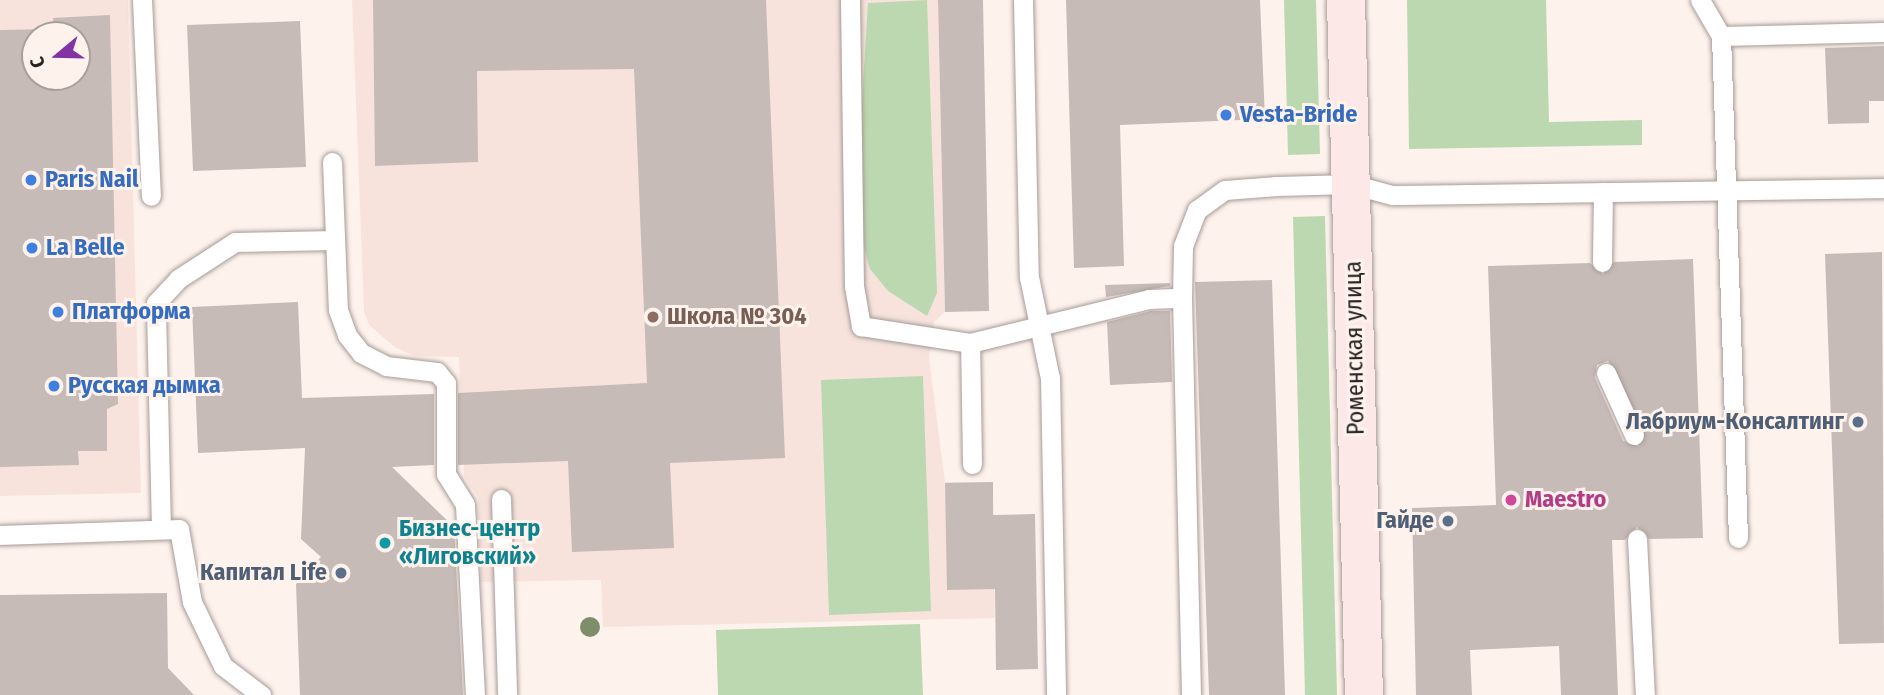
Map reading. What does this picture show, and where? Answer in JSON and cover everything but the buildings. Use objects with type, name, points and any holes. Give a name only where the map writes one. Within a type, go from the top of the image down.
[{"type":"street","name":"Роменская улица","points":[[1346,0],[1364,695]]},
{"type":"lane","points":[[142,0],[151,197]]},
{"type":"lane","points":[[850,0],[854,286],[861,326],[970,343],[1149,299],[1181,298]]},
{"type":"lane","points":[[1023,0],[1029,278],[1050,378],[1056,695]]},
{"type":"lane","points":[[1700,0],[1721,36],[1738,538]]},
{"type":"lane","points":[[1721,36],[1884,32]]},
{"type":"lane","points":[[332,162],[338,310],[361,353],[386,366],[437,372],[446,383],[446,474],[465,505],[475,695]]},
{"type":"lane","points":[[1191,695],[1181,298],[1183,246],[1197,209],[1225,190],[1351,184],[1392,195],[1884,188]]},
{"type":"lane","points":[[1602,262],[1603,192]]},
{"type":"lane","points":[[161,529],[156,303],[178,279],[235,242],[335,240]]},
{"type":"lane","points":[[970,343],[972,464]]},
{"type":"lane","points":[[1606,373],[1634,435]]},
{"type":"lane","points":[[501,499],[506,695]]},
{"type":"lane","points":[[0,535],[179,528],[192,602],[223,666],[261,695]]},
{"type":"lane","points":[[1637,539],[1645,695]]},
{"type":"shaded area","name":"Платформа","points":[[0,0],[128,0],[141,493],[0,496]]},
{"type":"shaded area","name":"Школа № 304","points":[[352,0],[938,0],[945,312],[934,322],[929,358],[945,482],[993,482],[995,618],[603,627],[601,580],[481,582],[478,497],[464,476],[459,357],[415,356],[396,348],[369,325],[364,312]]},
{"type":"green space","points":[[927,0],[937,293],[927,316],[888,291],[870,269],[855,215],[868,3]]},
{"type":"green space","points":[[1284,0],[1316,0],[1320,154],[1288,155]]},
{"type":"green space","points":[[1407,0],[1546,0],[1549,122],[1642,120],[1642,145],[1409,149]]},
{"type":"green space","points":[[1325,216],[1337,695],[1305,695],[1293,217]]},
{"type":"green space","points":[[923,376],[931,611],[829,615],[821,380]]},
{"type":"green space","points":[[920,624],[923,695],[718,695],[716,630]]},
{"type":"place","name":"Vesta-Bride","points":[[1226,115]]},
{"type":"place","name":"Paris Nail","points":[[31,180]]},
{"type":"place","name":"La Belle","points":[[32,248]]},
{"type":"place","name":"Платформа","points":[[58,312]]},
{"type":"place","name":"Школа № 304","points":[[653,317]]},
{"type":"place","name":"Русская дымка","points":[[54,386]]},
{"type":"place","name":"Лабриум-Консалтинг","points":[[1858,422]]},
{"type":"place","name":"Maestro","points":[[1511,500]]},
{"type":"place","name":"Гайде","points":[[1448,521]]},
{"type":"place","name":"Бизнес-центр «Лиговский»","points":[[385,543]]},
{"type":"place","name":"Капитал Life","points":[[341,573]]}]
